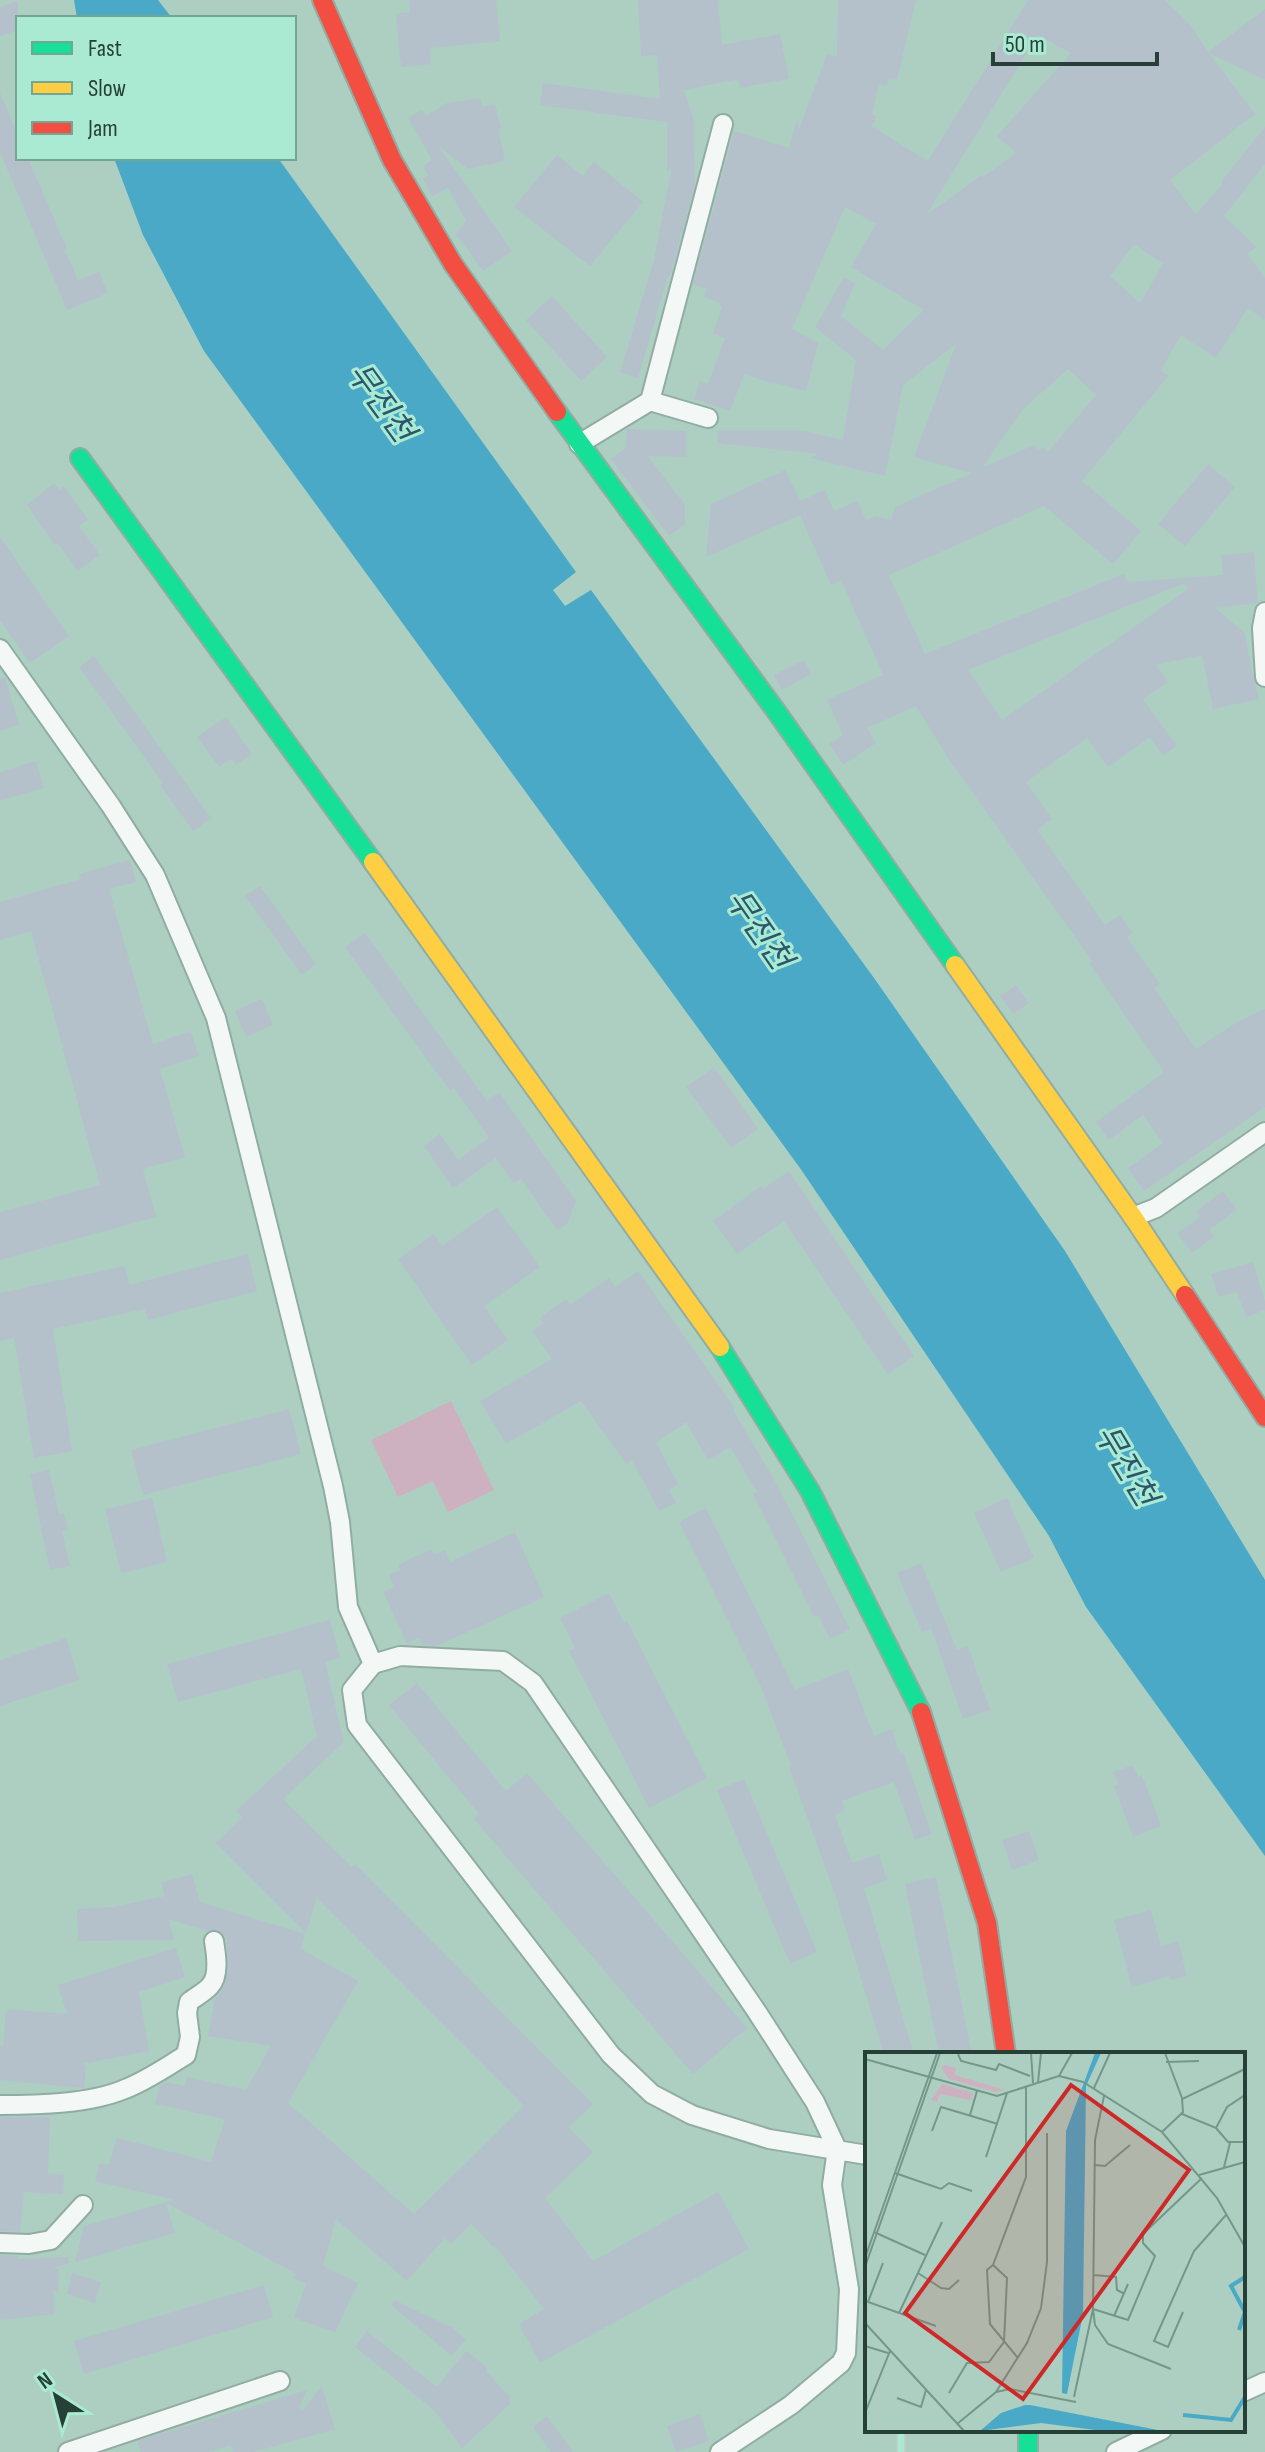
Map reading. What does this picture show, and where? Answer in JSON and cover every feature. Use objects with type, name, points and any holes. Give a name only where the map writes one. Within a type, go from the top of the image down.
[{"type":"street","points":[[322,0],[387,149],[453,264],[579,444],[776,711],[1133,1217],[1265,1417]]},
{"type":"street","points":[[579,444],[650,401],[723,124]]},
{"type":"street","points":[[650,401],[708,418]]},
{"type":"street","points":[[80,458],[733,1365],[809,1488],[924,1717],[987,1923],[1006,2052]]},
{"type":"street","points":[[1265,612],[1262,628],[1265,677]]},
{"type":"street","points":[[0,649],[111,806],[155,875],[216,1018],[333,1486],[340,1522],[348,1607],[373,1664]]},
{"type":"street","points":[[1133,1217],[1156,1208],[1265,1132]]},
{"type":"street","points":[[720,2452],[791,2405],[841,2363],[846,2353],[849,2289],[832,2185],[837,2149],[815,2102],[757,2012],[533,1683],[503,1661],[400,1656],[373,1664],[352,1690],[357,1725],[611,2055],[652,2094],[692,2115],[769,2139],[837,2149],[865,2155]]},
{"type":"street","points":[[0,2105],[90,2098],[124,2090],[186,2055],[190,2037],[189,2002],[211,1985],[215,1977],[217,1954],[214,1941]]},
{"type":"street","points":[[0,2243],[29,2244],[51,2240],[83,2205]]},
{"type":"street","points":[[68,2452],[280,2381]]},
{"type":"street","points":[[1245,2391],[1265,2382]]},
{"type":"street","points":[[1116,2452],[1158,2432]]},
{"type":"shaded area","points":[[451,1401],[494,1490],[448,1512],[433,1481],[398,1497],[371,1440]]},
{"type":"water","points":[[74,0],[158,0],[170,16],[77,16]]},
{"type":"water","name":"무진천","points":[[115,160],[279,160],[576,572],[553,590],[565,606],[591,590],[874,978],[1065,1251],[1265,1580],[1265,1856],[1086,1607],[1049,1536],[800,1168],[204,351],[143,235]]},
{"type":"building","points":[[409,0],[496,0],[500,41],[430,48],[431,64],[401,67],[396,14],[410,12]]},
{"type":"building","points":[[638,0],[718,0],[722,45],[780,34],[789,79],[740,88],[738,79],[684,90],[694,121],[695,185],[638,378],[620,372],[654,260],[672,167],[667,172],[667,122],[540,105],[543,83],[660,99],[657,55],[641,56]]},
{"type":"building","points":[[838,0],[916,0],[897,80],[889,78],[887,86],[879,84],[872,114],[877,117],[871,126],[928,161],[1028,0],[1164,0],[1188,22],[1208,52],[1265,9],[1265,80],[1209,53],[1255,114],[1170,180],[1196,214],[1223,184],[1221,182],[1265,127],[1265,164],[1224,216],[1256,247],[1247,254],[1265,278],[1265,320],[1248,308],[1216,358],[1181,335],[1161,370],[1168,376],[1082,481],[1141,531],[1113,564],[1044,506],[889,575],[925,654],[1124,574],[1127,582],[1223,575],[1221,555],[1254,552],[1258,603],[1215,608],[1245,633],[1259,699],[1213,709],[1202,655],[1156,665],[1168,682],[1143,699],[1177,746],[1163,756],[1150,737],[1108,767],[1087,738],[1026,782],[1052,819],[1037,830],[1105,925],[1120,915],[1133,933],[1127,937],[1160,984],[1154,988],[1196,1049],[1239,1021],[1265,1009],[1265,1107],[1144,1191],[1128,1168],[1163,1143],[1143,1115],[1109,1140],[1096,1122],[1164,1072],[1089,963],[1093,962],[948,758],[916,706],[867,728],[876,743],[843,765],[829,744],[843,735],[827,700],[883,675],[841,580],[831,585],[800,515],[706,557],[711,504],[785,470],[800,501],[825,490],[834,511],[857,501],[866,520],[876,516],[891,520],[895,507],[972,473],[914,457],[956,344],[903,385],[885,476],[810,458],[819,454],[717,443],[718,431],[804,431],[843,440],[856,360],[815,327],[844,277],[855,283],[841,316],[883,350],[924,310],[851,267],[876,224],[845,207],[792,329],[818,343],[806,391],[744,374],[730,411],[694,399],[700,381],[708,384],[725,338],[713,334],[722,306],[704,297],[707,289],[693,284],[734,131],[789,148],[797,119],[799,130],[827,54],[837,57]],"holes":[[[1038,35],[1071,53],[997,136],[1016,153],[926,215]],[[1134,244],[1163,264],[1140,303],[1110,276]],[[1068,369],[1096,395],[1048,452],[1043,448],[1038,450],[1034,445],[982,468],[1023,409]],[[1185,583],[1188,589],[1002,720],[968,670]]]},
{"type":"building","points":[[18,1],[16,31],[0,36],[0,7]]},
{"type":"building","points":[[0,93],[16,130],[16,160],[29,160],[78,280],[99,272],[108,293],[67,310],[0,152]]},
{"type":"building","points":[[480,98],[482,107],[495,104],[505,161],[468,169],[439,147],[512,251],[483,271],[455,235],[466,221],[448,188],[432,196],[423,179],[428,176],[423,166],[432,160],[408,118],[422,110],[426,116],[447,103]]},
{"type":"building","points":[[557,155],[583,176],[594,162],[643,202],[590,266],[514,207]]},
{"type":"building","points":[[552,296],[607,357],[581,381],[526,320]]},
{"type":"building","points":[[627,429],[686,431],[686,457],[648,456],[685,505],[685,524],[669,536],[611,459],[626,448]]},
{"type":"building","points":[[1208,464],[1235,487],[1185,546],[1158,524]]},
{"type":"building","points":[[54,483],[59,490],[64,486],[88,520],[79,526],[100,555],[78,571],[27,505]]},
{"type":"building","points":[[0,537],[69,636],[30,663],[0,620]]},
{"type":"building","points":[[94,656],[211,818],[193,831],[160,785],[163,783],[79,667]]},
{"type":"building","points":[[804,660],[811,674],[782,690],[774,675]]},
{"type":"building","points":[[0,678],[5,678],[19,725],[0,731]]},
{"type":"building","points":[[226,717],[252,754],[236,765],[232,759],[219,767],[197,737]]},
{"type":"building","points":[[36,761],[44,788],[0,801],[0,772]]},
{"type":"building","points":[[130,860],[136,882],[109,889],[153,1044],[191,1031],[199,1056],[160,1069],[185,1157],[143,1169],[156,1217],[0,1260],[0,1212],[100,1185],[31,931],[0,940],[0,902],[81,879],[79,874]]},
{"type":"building","points":[[260,886],[316,964],[302,975],[245,896]]},
{"type":"building","points":[[365,933],[487,1101],[499,1092],[576,1201],[567,1224],[557,1230],[521,1179],[514,1183],[496,1158],[453,1188],[424,1146],[440,1134],[458,1160],[489,1138],[454,1088],[450,1091],[345,947]]},
{"type":"building","points":[[1016,985],[1029,1003],[1013,1014],[1000,996]]},
{"type":"building","points":[[262,999],[273,1025],[246,1037],[235,1011]]},
{"type":"building","points":[[714,1067],[758,1129],[731,1148],[686,1087]]},
{"type":"building","points":[[789,1171],[914,1356],[888,1374],[784,1221],[737,1254],[713,1221],[761,1186],[763,1189]]},
{"type":"building","points":[[1223,1191],[1237,1210],[1209,1230],[1214,1237],[1192,1253],[1177,1233],[1200,1217],[1196,1211]]},
{"type":"building","points":[[497,1207],[540,1267],[484,1306],[508,1340],[472,1365],[398,1259],[434,1234],[442,1246]]},
{"type":"building","points":[[248,1254],[257,1291],[148,1320],[145,1309],[53,1329],[72,1451],[34,1458],[14,1338],[0,1341],[0,1293],[125,1266],[129,1285]]},
{"type":"building","points":[[1253,1262],[1265,1310],[1246,1317],[1237,1292],[1218,1297],[1211,1274]]},
{"type":"building","points":[[638,1271],[735,1408],[733,1410],[775,1481],[850,1629],[830,1639],[818,1615],[814,1617],[753,1494],[757,1492],[730,1447],[708,1460],[686,1422],[656,1443],[678,1484],[669,1490],[676,1503],[659,1511],[632,1460],[626,1464],[581,1401],[506,1444],[480,1401],[552,1359],[532,1331],[543,1323],[539,1318],[566,1299],[570,1305],[609,1278],[615,1287]]},
{"type":"building","points":[[289,1409],[301,1454],[143,1495],[131,1450]]},
{"type":"building","points":[[49,1470],[59,1514],[64,1513],[68,1530],[62,1531],[70,1566],[50,1570],[30,1474]]},
{"type":"building","points":[[152,1498],[167,1562],[121,1573],[105,1509]]},
{"type":"building","points":[[1007,1498],[1034,1558],[1001,1572],[974,1513]]},
{"type":"building","points":[[706,1508],[795,1690],[848,1669],[874,1736],[892,1729],[900,1753],[903,1752],[932,1834],[915,1840],[894,1782],[842,1801],[845,1811],[835,1814],[852,1863],[879,1854],[887,1880],[864,1888],[913,2052],[883,2052],[836,1897],[762,1689],[679,1522]]},
{"type":"building","points":[[515,1532],[544,1597],[437,1646],[422,1645],[419,1638],[407,1643],[383,1592],[394,1587],[389,1575],[400,1570],[398,1565],[431,1549],[434,1555],[445,1550],[450,1562]]},
{"type":"building","points":[[921,1563],[957,1650],[968,1646],[990,1710],[963,1719],[931,1628],[922,1632],[897,1573]]},
{"type":"building","points":[[609,1593],[624,1623],[627,1621],[707,1778],[649,1808],[569,1651],[575,1648],[560,1618]]},
{"type":"building","points":[[330,1620],[340,1658],[325,1662],[344,1742],[283,1799],[352,1867],[355,1864],[593,2104],[569,2127],[593,2152],[545,2198],[593,2261],[718,2192],[749,2249],[540,2363],[519,2324],[544,2309],[495,2246],[471,2224],[451,2244],[445,2238],[407,2281],[336,2219],[323,2266],[358,2283],[335,2332],[294,2318],[306,2284],[291,2277],[298,2275],[166,2203],[175,2233],[75,2262],[84,2226],[174,2200],[95,2181],[100,2163],[109,2165],[117,2138],[211,2162],[225,2119],[155,2104],[159,2086],[166,2082],[185,2086],[187,2077],[246,2090],[271,2046],[208,2036],[215,1998],[224,1986],[228,1971],[227,1937],[219,1930],[207,1931],[168,1919],[174,1940],[78,1941],[77,1909],[113,1907],[165,1896],[161,1883],[192,1874],[200,1902],[305,1934],[301,1949],[358,1981],[288,2103],[414,2214],[524,2106],[317,1898],[306,1933],[216,1843],[242,1817],[236,1811],[317,1736],[301,1669],[178,1702],[167,1664]]},
{"type":"building","points":[[66,1638],[79,1680],[0,1706],[0,1660]]},
{"type":"building","points":[[417,1683],[506,1791],[527,1773],[747,2028],[693,2074],[474,1819],[479,1814],[389,1705]]},
{"type":"building","points":[[1133,1765],[1138,1777],[1142,1775],[1161,1826],[1133,1837],[1114,1786],[1118,1784],[1113,1772]]},
{"type":"building","points":[[744,1779],[817,1952],[790,1964],[717,1790]]},
{"type":"building","points":[[1029,1831],[1039,1860],[1012,1870],[1002,1840]]},
{"type":"building","points":[[936,1877],[972,2052],[939,2052],[905,1884]]},
{"type":"building","points":[[1151,1910],[1161,1946],[1178,1941],[1187,1976],[1170,1980],[1169,1976],[1132,1987],[1114,1920]]},
{"type":"building","points":[[176,1948],[185,1977],[139,1992],[149,2051],[81,2064],[86,2065],[84,2088],[0,2080],[0,2046],[3,2046],[6,2009],[67,2014],[58,1985]]},
{"type":"building","points":[[0,2117],[50,2117],[48,2174],[64,2175],[63,2194],[24,2192],[20,2232],[0,2231]]},
{"type":"building","points":[[0,2255],[18,2256],[18,2259],[68,2257],[69,2263],[53,2268],[59,2269],[58,2292],[53,2291],[55,2314],[0,2320]]},
{"type":"building","points":[[72,2273],[101,2282],[95,2303],[67,2294]]},
{"type":"building","points":[[264,2285],[273,2317],[84,2374],[74,2341]]},
{"type":"building","points":[[394,2300],[451,2327],[466,2339],[452,2356],[391,2305]]},
{"type":"building","points":[[367,2331],[437,2387],[466,2351],[488,2368],[486,2371],[510,2397],[510,2404],[462,2448],[434,2410],[355,2347]]},
{"type":"building","points":[[322,2386],[335,2429],[254,2452],[233,2452],[231,2445],[208,2452],[141,2452],[137,2441],[307,2390],[299,2407],[303,2410]]},
{"type":"building","points":[[700,2414],[709,2441],[676,2452],[667,2426]]},
{"type":"building","points":[[547,2416],[573,2452],[551,2452],[533,2427]]},
{"type":"railway","points":[[901,2432],[901,2452]]},
{"type":"traffic: fast","points":[[557,412],[776,711],[955,965]]},
{"type":"traffic: fast","points":[[80,458],[373,862]]},
{"type":"traffic: fast","points":[[720,1347],[810,1491],[921,1712]]},
{"type":"traffic: fast","points":[[1028,2432],[1028,2452]]},
{"type":"traffic: slow","points":[[373,862],[720,1347]]},
{"type":"traffic: slow","points":[[955,965],[1185,1295]]},
{"type":"traffic: jam","points":[[322,0],[392,160],[453,264],[557,412]]},
{"type":"traffic: jam","points":[[1185,1295],[1265,1417]]},
{"type":"traffic: jam","points":[[921,1712],[987,1923],[1006,2052]]}]
